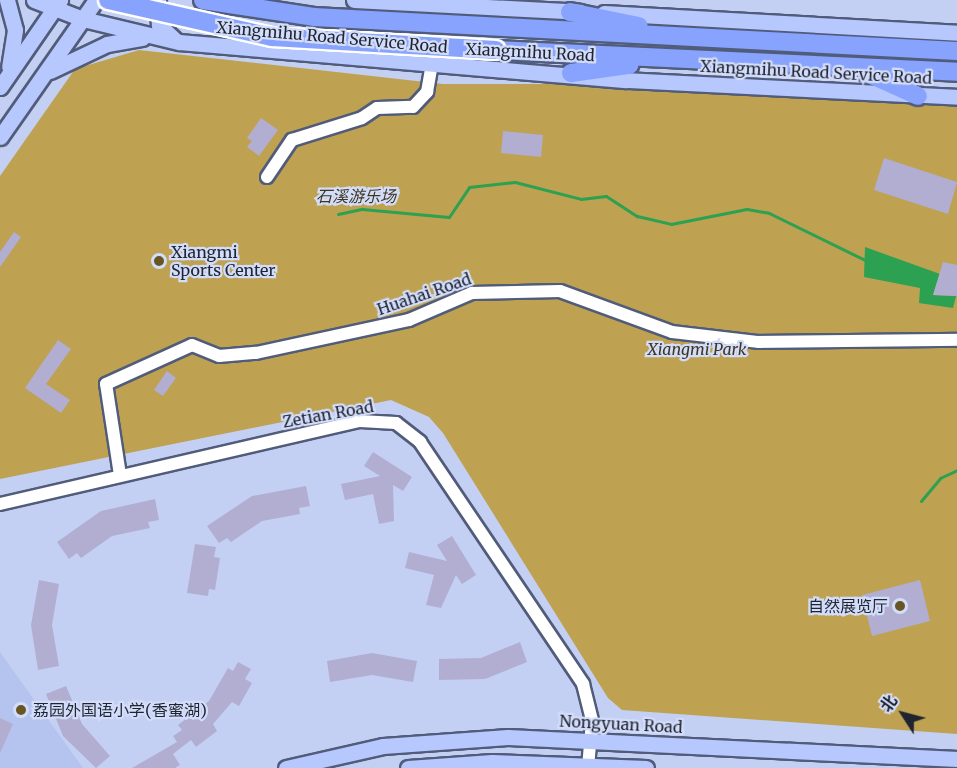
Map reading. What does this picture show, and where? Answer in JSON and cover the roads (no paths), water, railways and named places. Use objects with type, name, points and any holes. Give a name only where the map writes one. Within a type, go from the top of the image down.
[{"type":"highway","name":"Xiangmihu Road","points":[[108,0],[272,37],[957,72]]},
{"type":"highway","name":"Xiangmihu Road","points":[[203,0],[295,15],[499,28],[957,51]]},
{"type":"highway","points":[[570,12],[694,38]]},
{"type":"highway","points":[[571,73],[670,58]]},
{"type":"highway","points":[[856,68],[918,96]]},
{"type":"main road","points":[[0,87],[15,42],[7,0]]},
{"type":"main road","name":"Xiangmihu Road Service Road","points":[[34,0],[57,5],[83,19],[174,41],[432,65],[957,97]]},
{"type":"main road","points":[[0,137],[96,0]]},
{"type":"main road","points":[[158,0],[159,25],[174,41]]},
{"type":"main road","points":[[354,0],[430,2],[957,33]]},
{"type":"main road","points":[[0,87],[57,5]]},
{"type":"main road","points":[[41,79],[67,60],[107,44],[174,41]]},
{"type":"main road","name":"Nongyuan Road","points":[[286,768],[426,741],[592,740],[957,759]]},
{"type":"main road","points":[[408,768],[492,762],[646,768]]},
{"type":"street","points":[[267,177],[292,140],[362,118],[377,108],[413,107],[427,92],[432,65]]},
{"type":"street","name":"Huahai Road","points":[[120,475],[106,384],[192,345],[219,356],[256,353],[409,320],[472,293],[560,291],[672,332],[759,342],[957,340]]},
{"type":"street","name":"Zetian Road","points":[[0,504],[360,421],[396,423],[420,442],[571,663],[590,701],[593,767]]},
{"type":"waterway","points":[[338,214],[362,209],[449,217],[469,187],[515,182],[581,199],[606,196],[637,216],[671,224],[747,209],[769,213],[867,261]]},
{"type":"waterway","points":[[921,501],[940,478],[957,470]]},
{"type":"place","name":"Xiangmi Sports Center","points":[[159,261]]},
{"type":"place","name":"自然展览厅","points":[[900,606]]},
{"type":"place","name":"荔园外国语小学(香蜜湖)","points":[[21,710]]},
{"type":"park label","name":"石溪游乐场","points":[[356,196]]},
{"type":"park label","name":"Xiangmi Park","points":[[697,349]]}]
